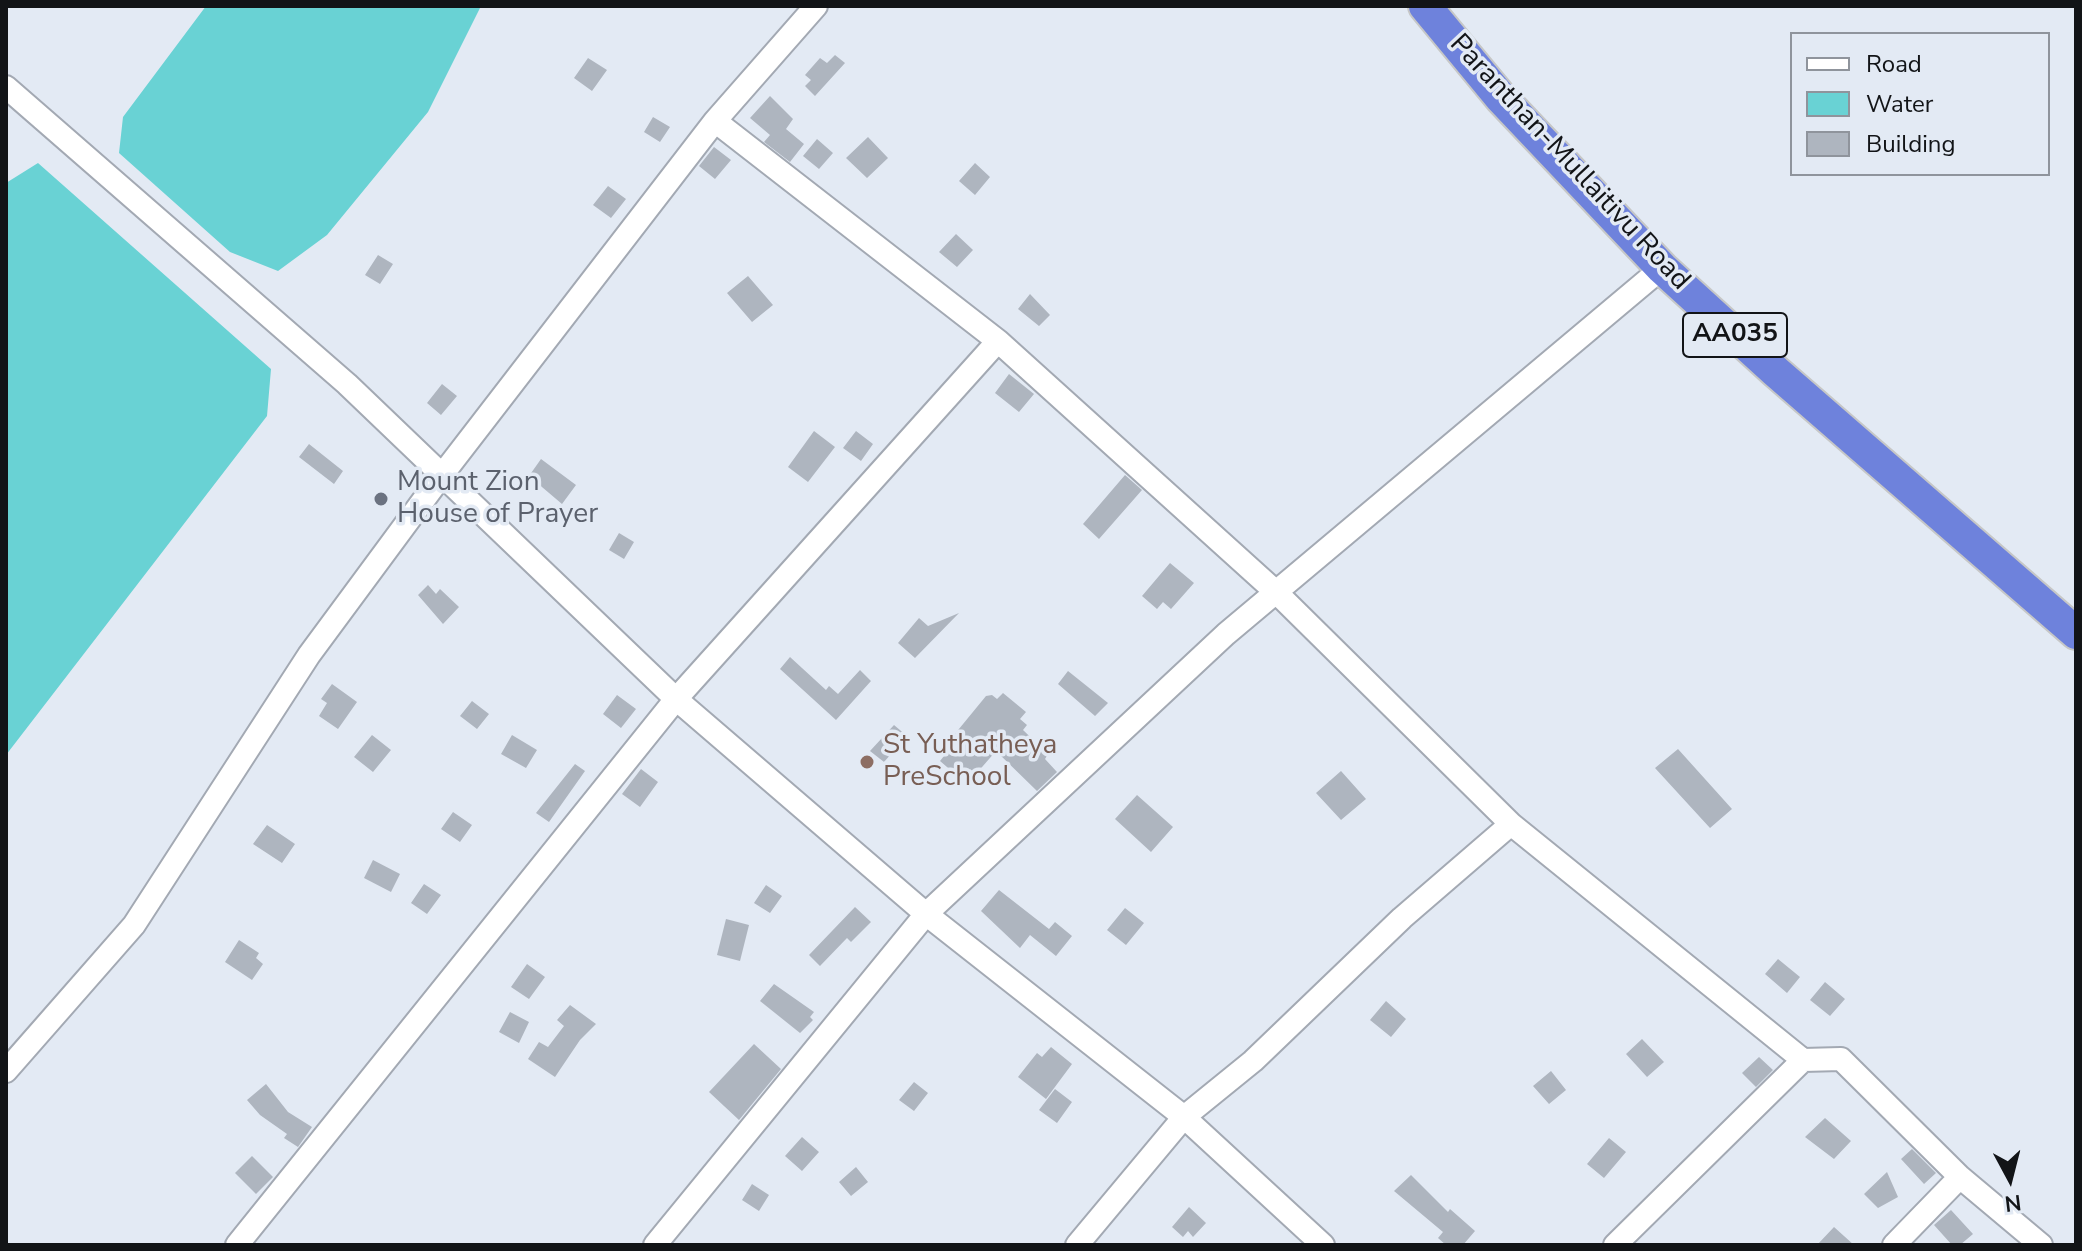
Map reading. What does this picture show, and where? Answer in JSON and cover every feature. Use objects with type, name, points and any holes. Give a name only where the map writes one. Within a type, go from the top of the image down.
[{"type":"highway","name":"Paranthan-Mullaitivu Road","points":[[1425,6],[1501,98],[1662,268],[1775,371],[2076,633]]},
{"type":"street","points":[[6,1071],[134,925],[309,655],[442,475],[715,121],[816,6]]},
{"type":"street","points":[[6,87],[347,384],[676,699],[926,914],[1184,1117],[1323,1245]]},
{"type":"street","points":[[715,121],[880,253],[998,341],[1277,593],[1511,824],[1803,1060],[1841,1059],[1960,1177],[2041,1245]]},
{"type":"street","points":[[655,1245],[926,914],[1226,634],[1662,268]]},
{"type":"street","points":[[237,1245],[676,699],[998,341]]},
{"type":"street","points":[[1077,1245],[1184,1117],[1253,1061],[1402,918],[1511,824]]},
{"type":"street","points":[[1615,1245],[1803,1060]]},
{"type":"street","points":[[1894,1245],[1960,1177]]},
{"type":"water","points":[[206,6],[481,6],[428,112],[327,235],[278,271],[230,252],[119,153],[123,117]]},
{"type":"water","points":[[38,163],[271,369],[267,416],[6,755],[6,183]]},
{"type":"building","points":[[835,55],[845,63],[815,96],[805,86],[811,80],[805,75],[820,58],[827,63]]},
{"type":"building","points":[[588,58],[607,70],[592,91],[574,78]]},
{"type":"building","points":[[770,96],[793,119],[786,129],[804,144],[790,162],[764,142],[770,135],[750,118]]},
{"type":"building","points":[[653,117],[670,127],[660,142],[644,132]]},
{"type":"building","points":[[868,137],[888,158],[867,178],[846,158]]},
{"type":"building","points":[[817,139],[833,153],[819,169],[803,156]]},
{"type":"building","points":[[714,147],[731,160],[715,179],[699,166]]},
{"type":"building","points":[[975,163],[990,177],[975,195],[959,181]]},
{"type":"building","points":[[608,186],[626,199],[611,218],[593,205]]},
{"type":"building","points":[[956,234],[973,250],[957,267],[939,252]]},
{"type":"building","points":[[378,255],[393,264],[380,284],[365,275]]},
{"type":"building","points":[[748,276],[773,305],[752,322],[727,293]]},
{"type":"building","points":[[1030,294],[1050,315],[1039,326],[1018,309]]},
{"type":"building","points":[[1009,374],[1034,394],[1019,412],[995,393]]},
{"type":"building","points":[[442,384],[457,396],[441,415],[427,403]]},
{"type":"building","points":[[814,431],[835,447],[808,482],[788,467]]},
{"type":"building","points":[[856,431],[873,444],[861,461],[843,448]]},
{"type":"building","points":[[309,444],[343,471],[334,484],[299,457]]},
{"type":"building","points":[[541,459],[576,485],[562,504],[529,476]]},
{"type":"building","points":[[1125,475],[1142,490],[1099,539],[1083,524]]},
{"type":"building","points":[[619,533],[634,542],[624,559],[609,550]]},
{"type":"building","points":[[1170,563],[1194,583],[1171,609],[1163,602],[1157,609],[1142,596]]},
{"type":"building","points":[[428,585],[436,594],[440,589],[459,607],[443,624],[418,595]]},
{"type":"building","points":[[959,613],[915,658],[898,643],[919,618],[928,626]]},
{"type":"building","points":[[790,657],[826,690],[829,686],[838,694],[860,670],[871,681],[836,720],[780,669]]},
{"type":"building","points":[[1068,671],[1108,703],[1095,716],[1058,684]]},
{"type":"building","points":[[332,684],[357,702],[338,729],[319,716],[327,703],[321,699]]},
{"type":"building","points":[[1003,693],[1026,712],[1020,719],[1027,725],[1023,730],[1048,754],[1045,759],[1057,772],[1037,791],[996,751],[976,774],[970,769],[961,779],[940,761],[948,751],[945,746],[986,696],[992,695],[997,699]]},
{"type":"building","points":[[617,695],[636,709],[621,728],[603,714]]},
{"type":"building","points":[[472,701],[489,714],[477,729],[460,716]]},
{"type":"building","points":[[894,725],[907,736],[884,762],[870,751]]},
{"type":"building","points":[[372,735],[391,750],[373,772],[354,757]]},
{"type":"building","points":[[512,735],[537,750],[526,768],[501,754]]},
{"type":"building","points":[[1678,749],[1732,809],[1710,828],[1655,768]]},
{"type":"building","points":[[575,764],[585,771],[549,822],[536,813]]},
{"type":"building","points":[[641,769],[658,782],[640,807],[622,794]]},
{"type":"building","points":[[1341,771],[1366,799],[1341,820],[1316,793]]},
{"type":"building","points":[[1137,795],[1173,827],[1151,852],[1115,819]]},
{"type":"building","points":[[453,812],[472,825],[460,842],[441,829]]},
{"type":"building","points":[[267,825],[295,844],[282,863],[253,844]]},
{"type":"building","points":[[373,860],[400,874],[391,892],[364,878]]},
{"type":"building","points":[[424,884],[441,895],[427,914],[411,903]]},
{"type":"building","points":[[766,885],[782,896],[770,913],[754,903]]},
{"type":"building","points":[[999,890],[1049,929],[1055,922],[1072,936],[1056,956],[1030,935],[1020,948],[981,911]]},
{"type":"building","points":[[855,907],[871,922],[851,942],[847,938],[820,966],[809,955]]},
{"type":"building","points":[[1125,908],[1144,923],[1126,945],[1107,930]]},
{"type":"building","points":[[726,919],[749,925],[740,961],[717,955]]},
{"type":"building","points":[[239,940],[259,953],[256,958],[263,964],[252,980],[225,962]]},
{"type":"building","points":[[1778,959],[1800,977],[1787,993],[1765,974]]},
{"type":"building","points":[[527,964],[545,977],[529,999],[511,987]]},
{"type":"building","points":[[1825,982],[1845,999],[1830,1016],[1810,1000]]},
{"type":"building","points":[[774,984],[814,1012],[810,1017],[813,1020],[800,1033],[760,1001]]},
{"type":"building","points":[[1386,1001],[1406,1019],[1391,1037],[1370,1020]]},
{"type":"building","points":[[570,1005],[596,1024],[580,1040],[555,1077],[528,1059],[539,1042],[548,1047],[564,1026],[557,1020]]},
{"type":"building","points":[[510,1012],[529,1022],[519,1043],[499,1032]]},
{"type":"building","points":[[1642,1039],[1664,1062],[1647,1077],[1626,1054]]},
{"type":"building","points":[[754,1044],[781,1069],[739,1120],[709,1092]]},
{"type":"building","points":[[1051,1047],[1072,1064],[1046,1099],[1018,1077],[1037,1053],[1042,1057]]},
{"type":"building","points":[[1759,1057],[1773,1070],[1756,1087],[1742,1073]]},
{"type":"building","points":[[1551,1071],[1566,1090],[1549,1104],[1533,1086]]},
{"type":"building","points":[[914,1082],[928,1093],[914,1111],[899,1100]]},
{"type":"building","points":[[266,1084],[288,1112],[312,1127],[298,1147],[284,1138],[287,1134],[260,1115],[247,1100]]},
{"type":"building","points":[[1055,1089],[1072,1102],[1057,1123],[1039,1110]]},
{"type":"building","points":[[1825,1118],[1851,1141],[1834,1159],[1805,1137]]},
{"type":"building","points":[[802,1137],[819,1152],[802,1171],[785,1156]]},
{"type":"building","points":[[1609,1138],[1626,1152],[1604,1178],[1587,1164]]},
{"type":"building","points":[[1912,1149],[1936,1173],[1924,1184],[1901,1159]]},
{"type":"building","points":[[252,1156],[273,1177],[256,1194],[235,1173]]},
{"type":"building","points":[[856,1167],[868,1182],[851,1196],[839,1182]]},
{"type":"building","points":[[1887,1172],[1898,1197],[1878,1208],[1864,1194]]},
{"type":"building","points":[[1411,1175],[1448,1212],[1450,1209],[1475,1231],[1463,1245],[1446,1245],[1438,1238],[1443,1232],[1394,1191]]},
{"type":"building","points":[[752,1184],[769,1195],[759,1211],[742,1200]]},
{"type":"building","points":[[1189,1207],[1206,1223],[1193,1237],[1188,1231],[1183,1237],[1172,1227]]},
{"type":"building","points":[[1951,1210],[1973,1234],[1960,1245],[1952,1245],[1934,1225]]},
{"type":"building","points":[[1834,1227],[1854,1245],[1817,1245]]},
{"type":"place","name":"Mount Zion House of Prayer","points":[[381,499]]},
{"type":"place","name":"St Yuthatheya PreSchool","points":[[867,762]]}]
